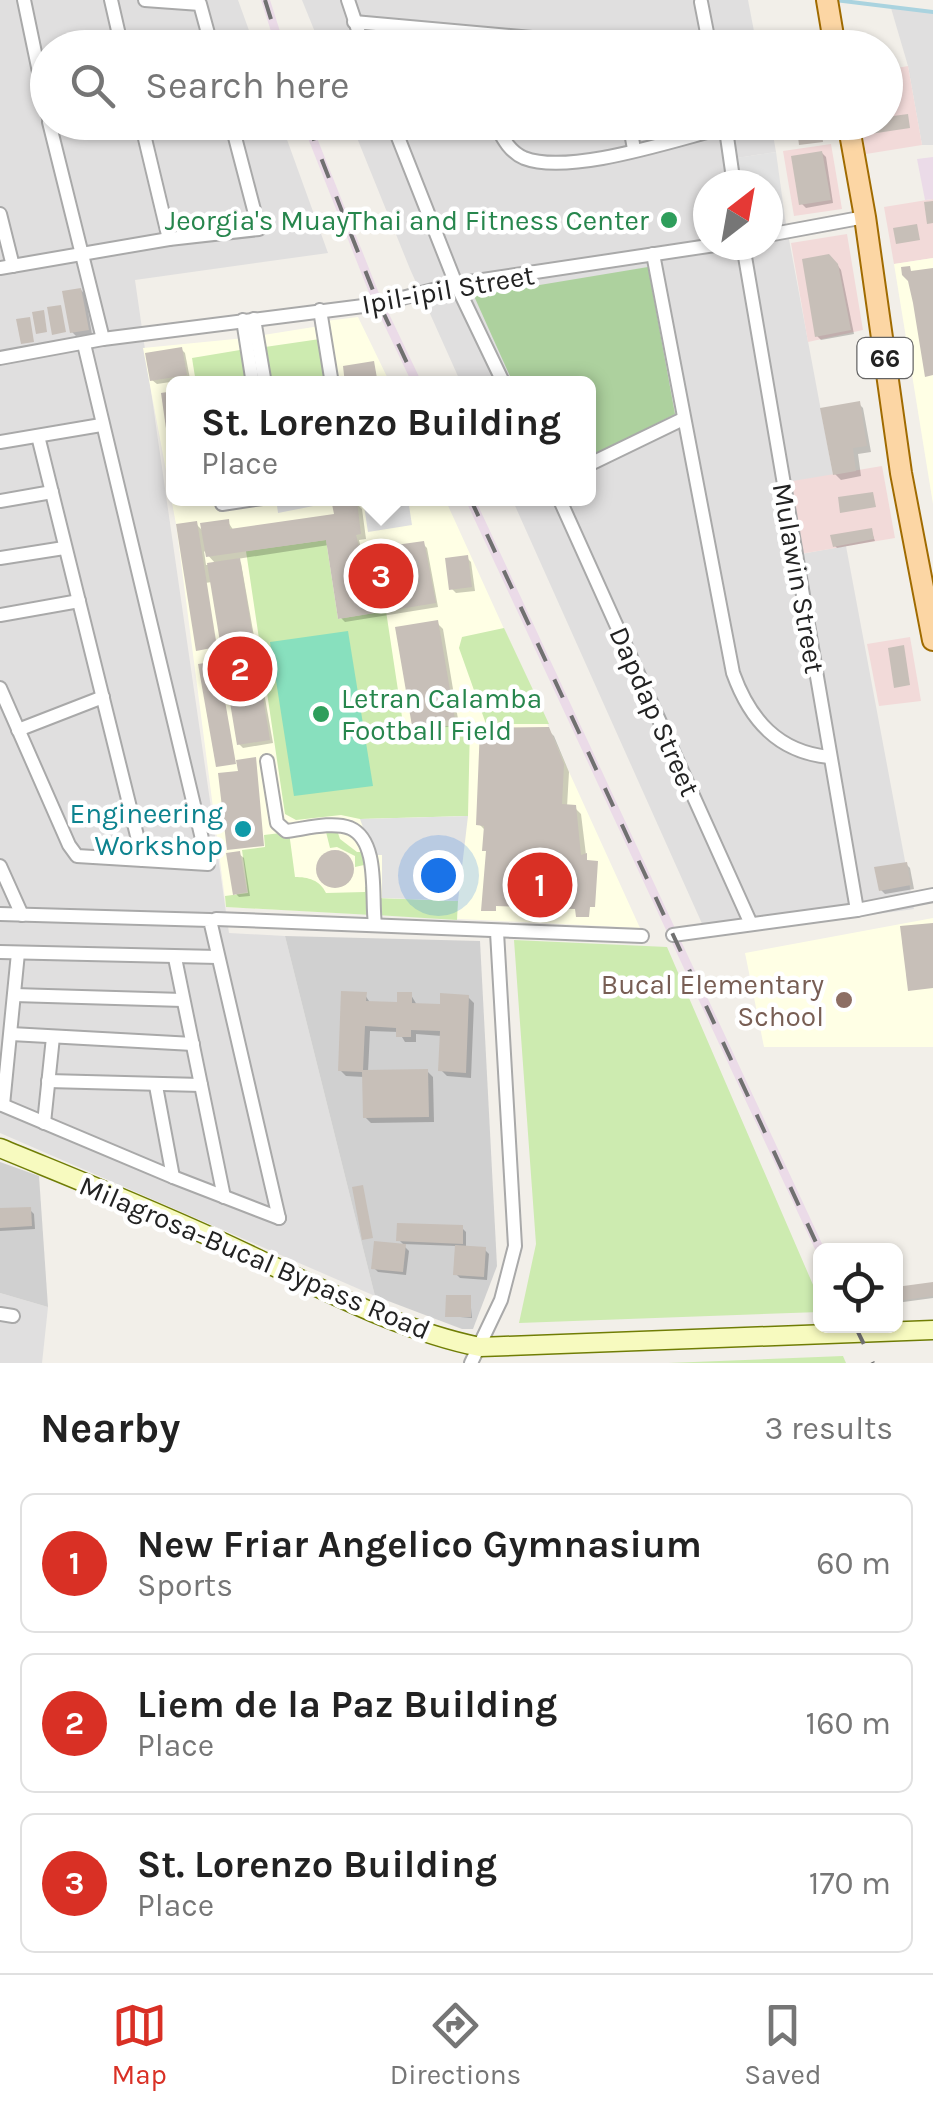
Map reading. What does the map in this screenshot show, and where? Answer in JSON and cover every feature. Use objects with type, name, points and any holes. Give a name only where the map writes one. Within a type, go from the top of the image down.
[{"type":"main road","points":[[828,5],[831,30]]},
{"type":"main road","name":"66","points":[[851,140],[866,217],[901,474],[929,593],[933,640]]},
{"type":"main road","name":"Milagrosa-Bucal Bypass Road","points":[[0,1148],[196,1230],[366,1309],[456,1342],[475,1355],[933,1330]]},
{"type":"street","points":[[24,0],[30,30]]},
{"type":"street","points":[[110,0],[118,30]]},
{"type":"street","points":[[145,0],[200,4],[207,30]]},
{"type":"street","points":[[348,0],[357,30]]},
{"type":"street","points":[[701,2],[706,30]]},
{"type":"street","points":[[354,22],[439,30]]},
{"type":"street","points":[[53,140],[102,339]]},
{"type":"street","points":[[145,140],[169,239]]},
{"type":"street","points":[[0,214],[7,267],[259,228],[236,140]]},
{"type":"street","points":[[399,140],[456,284],[500,376]]},
{"type":"street","points":[[504,140],[524,158],[553,164],[668,140]]},
{"type":"street","points":[[632,140],[634,149]]},
{"type":"street","points":[[727,140],[732,170]]},
{"type":"street","points":[[783,232],[866,217]]},
{"type":"street","name":"Ipil-ipil Street","points":[[0,358],[102,339],[379,304],[456,284],[693,248]]},
{"type":"street","points":[[653,254],[733,673],[742,699],[759,722],[782,742],[804,755],[829,757]]},
{"type":"street","name":"Mulawin Street","points":[[746,260],[857,910]]},
{"type":"street","points":[[320,310],[331,376]]},
{"type":"street","points":[[249,319],[253,376]]},
{"type":"street","points":[[249,319],[263,376]]},
{"type":"street","points":[[0,688],[69,845],[78,856],[208,864],[84,344]]},
{"type":"street","points":[[596,462],[683,419]]},
{"type":"street","points":[[0,442],[101,425]]},
{"type":"street","points":[[38,436],[143,860]]},
{"type":"street","points":[[0,501],[52,492]]},
{"type":"street","name":"Dapdap Street","points":[[564,506],[751,924]]},
{"type":"street","points":[[0,558],[64,548]]},
{"type":"street","points":[[0,615],[79,601]]},
{"type":"street","points":[[18,730],[103,697]]},
{"type":"street","points":[[267,762],[278,823],[286,831],[337,826],[360,835],[371,854],[375,924]]},
{"type":"street","points":[[0,866],[22,915]]},
{"type":"street","points":[[674,935],[857,910],[933,895]]},
{"type":"street","points":[[0,914],[210,920],[280,1218],[1,1104],[18,953]]},
{"type":"street","points":[[216,919],[642,936]]},
{"type":"street","points":[[475,1355],[501,1300],[515,1246],[497,932]]},
{"type":"street","points":[[0,952],[218,957]]},
{"type":"street","points":[[174,958],[224,1197]]},
{"type":"street","points":[[14,994],[183,1000]]},
{"type":"street","points":[[11,1034],[193,1044]]},
{"type":"street","points":[[44,1123],[52,1037]]},
{"type":"street","points":[[48,1081],[201,1086]]},
{"type":"street","points":[[156,1086],[172,1177]]},
{"type":"shaded area","points":[[0,0],[238,0],[249,30],[30,30],[30,140],[287,140],[328,253],[135,280],[229,933],[285,936],[375,1296],[0,1133]]},
{"type":"shaded area","points":[[261,0],[270,0],[280,30],[271,30]]},
{"type":"shaded area","points":[[302,0],[748,0],[754,30],[314,30]]},
{"type":"shaded area","points":[[891,8],[933,12],[933,145],[922,145],[903,49],[903,30],[897,30]]},
{"type":"shaded area","points":[[908,66],[922,145],[866,154],[864,140],[903,140],[903,67]]},
{"type":"shaded area","points":[[309,140],[318,140],[378,291],[419,376],[409,376],[370,295]]},
{"type":"shaded area","points":[[358,140],[774,140],[776,152],[737,158],[739,170],[693,170],[693,260],[783,260],[785,218],[833,475],[788,483],[801,554],[846,546],[914,909],[708,937],[515,506],[596,506],[596,376],[458,376]]},
{"type":"shaded area","points":[[831,144],[842,209],[794,216],[783,151]]},
{"type":"shaded area","points":[[776,152],[778,170],[738,170],[736,158]]},
{"type":"shaded area","points":[[933,157],[933,199],[925,200],[917,159]]},
{"type":"shaded area","points":[[933,199],[933,258],[894,264],[884,207]]},
{"type":"shaded area","points":[[847,234],[863,330],[808,342],[791,243]]},
{"type":"shaded area","points":[[933,258],[933,504],[894,264]]},
{"type":"shaded area","points":[[358,317],[387,376],[166,376],[166,471],[143,348],[245,338],[326,325],[326,321]]},
{"type":"shaded area","points":[[882,466],[895,538],[800,554],[787,482]]},
{"type":"shaded area","points":[[173,506],[448,506],[640,928],[226,907]]},
{"type":"shaded area","points":[[277,506],[314,506],[278,513]]},
{"type":"shaded area","points":[[364,506],[409,506],[412,525],[368,532]]},
{"type":"shaded area","points":[[468,506],[478,506],[822,1243],[813,1245]]},
{"type":"shaded area","points":[[910,637],[921,701],[879,706],[867,644]]},
{"type":"shaded area","points":[[468,816],[458,901],[382,898],[382,855],[373,855],[360,819]]},
{"type":"shaded area","name":"Bucal Elementary School","points":[[933,918],[933,1047],[764,1047],[745,953]]},
{"type":"shaded area","points":[[285,936],[480,941],[497,1266],[473,1329],[462,1329],[375,1296]]},
{"type":"shaded area","points":[[0,1162],[39,1176],[48,1307],[0,1293]]},
{"type":"shaded area","points":[[0,1293],[48,1307],[42,1363],[0,1363]]},
{"type":"green space","points":[[648,267],[675,414],[596,454],[596,376],[510,376],[474,296]]},
{"type":"green space","points":[[320,339],[325,376],[269,376],[265,347]]},
{"type":"green space","points":[[246,349],[250,376],[195,376],[192,358]]},
{"type":"green space","points":[[326,540],[338,619],[386,611],[404,730],[470,724],[468,816],[360,819],[341,815],[296,820],[285,814],[246,551]]},
{"type":"green space","points":[[504,628],[549,724],[486,724],[459,648],[462,637]]},
{"type":"green space","name":"Letran Calamba Football Field","points":[[348,631],[373,786],[294,796],[270,642]]},
{"type":"green space","points":[[337,830],[340,839],[363,852],[364,865],[355,867],[355,856],[337,847],[330,848],[326,832]]},
{"type":"green space","points":[[289,832],[295,877],[313,880],[326,893],[365,892],[365,887],[372,887],[372,915],[226,907],[225,896],[248,893],[242,850],[265,847],[264,835]]},
{"type":"green space","points":[[376,898],[458,901],[457,920],[376,915]]},
{"type":"green space","points":[[514,940],[667,947],[813,1285],[813,1312],[519,1323],[536,1244]]},
{"type":"green space","points":[[843,1356],[846,1363],[668,1363]]},
{"type":"building","points":[[908,114],[910,128],[903,129],[903,115]]},
{"type":"building","points":[[798,140],[823,140],[823,142],[799,145]]},
{"type":"building","points":[[822,151],[831,200],[799,205],[791,156]]},
{"type":"building","points":[[933,201],[933,223],[927,224],[924,202]]},
{"type":"building","points":[[917,224],[920,240],[896,244],[893,228]]},
{"type":"building","points":[[829,254],[838,264],[851,330],[815,337],[802,259]]},
{"type":"building","points":[[910,266],[911,271],[933,268],[933,375],[925,377],[913,303],[908,281],[902,275],[901,267]]},
{"type":"building","points":[[81,288],[89,330],[70,333],[62,291]]},
{"type":"building","points":[[61,305],[66,332],[52,335],[47,307]]},
{"type":"building","points":[[44,310],[47,332],[36,334],[32,312]]},
{"type":"building","points":[[30,317],[34,342],[21,344],[16,319]]},
{"type":"building","points":[[182,347],[187,375],[150,381],[145,353]]},
{"type":"building","points":[[374,361],[377,376],[344,376],[343,366]]},
{"type":"building","points":[[166,392],[166,428],[161,393]]},
{"type":"building","points":[[860,401],[867,446],[853,448],[856,471],[833,475],[820,408]]},
{"type":"building","points":[[873,492],[876,507],[840,513],[838,497]]},
{"type":"building","points":[[332,506],[358,506],[361,534],[356,535],[360,550],[424,541],[436,603],[338,619],[326,540],[206,557],[200,523],[229,519],[230,529],[334,514]]},
{"type":"building","points":[[197,521],[217,647],[196,651],[176,524]]},
{"type":"building","points":[[872,528],[874,539],[833,547],[830,535]]},
{"type":"building","points":[[468,555],[472,587],[449,590],[445,558]]},
{"type":"building","points":[[240,558],[270,740],[237,745],[207,563]]},
{"type":"building","points":[[438,620],[455,719],[412,726],[395,627]]},
{"type":"building","points":[[904,645],[910,685],[894,688],[888,648]]},
{"type":"building","points":[[218,661],[236,764],[216,767],[198,664]]},
{"type":"building","points":[[549,727],[564,764],[562,804],[576,805],[581,855],[587,853],[587,860],[598,861],[595,907],[590,907],[589,917],[576,917],[575,909],[496,906],[496,911],[481,911],[486,851],[482,851],[484,826],[476,825],[480,728]]},
{"type":"building","points":[[256,757],[264,846],[227,850],[218,773],[238,771],[236,760]]},
{"type":"building","points":[[335,850],[349,855],[354,869],[349,883],[335,888],[321,883],[316,869],[321,855]]},
{"type":"building","points":[[240,851],[247,892],[233,895],[226,853]]},
{"type":"building","points":[[907,862],[911,885],[879,891],[874,867]]},
{"type":"building","points":[[933,923],[933,988],[908,991],[900,926]]},
{"type":"building","points":[[341,991],[367,992],[366,1001],[397,1002],[397,992],[412,992],[412,1003],[440,1004],[440,993],[469,995],[466,1073],[438,1071],[440,1031],[411,1030],[411,1037],[396,1037],[396,1028],[365,1026],[363,1070],[428,1069],[429,1117],[363,1118],[362,1072],[338,1071]]},
{"type":"building","points":[[363,1185],[373,1238],[362,1240],[352,1187]]},
{"type":"building","points":[[31,1207],[32,1226],[0,1228],[0,1208]]},
{"type":"building","points":[[397,1223],[463,1225],[463,1244],[396,1241]]},
{"type":"building","points":[[374,1241],[406,1244],[403,1272],[371,1269]]},
{"type":"building","points":[[455,1245],[486,1247],[484,1277],[453,1275]]},
{"type":"building","points":[[933,1282],[933,1296],[903,1300],[903,1286]]},
{"type":"building","points":[[446,1295],[471,1295],[471,1317],[445,1317]]},
{"type":"waterway","points":[[835,0],[933,12]]},
{"type":"railway","points":[[265,0],[274,30]]},
{"type":"railway","points":[[314,140],[374,293],[413,376]]},
{"type":"railway","points":[[474,506],[816,1243]]},
{"type":"railway","points":[[858,1333],[873,1363]]},
{"type":"place","name":"Jeorgia's MuayThai and Fitness Center","points":[[669,220]]},
{"type":"place","name":"St. Lorenzo Building","points":[[381,576]]},
{"type":"place","name":"Liem de la Paz Building","points":[[240,669]]},
{"type":"place","name":"Letran Calamba Football Field","points":[[321,714]]},
{"type":"place","name":"Engineering Workshop","points":[[243,829]]},
{"type":"place","name":"New Friar Angelico Gymnasium","points":[[540,885]]},
{"type":"place","name":"Bucal Elementary School","points":[[844,1000]]}]
